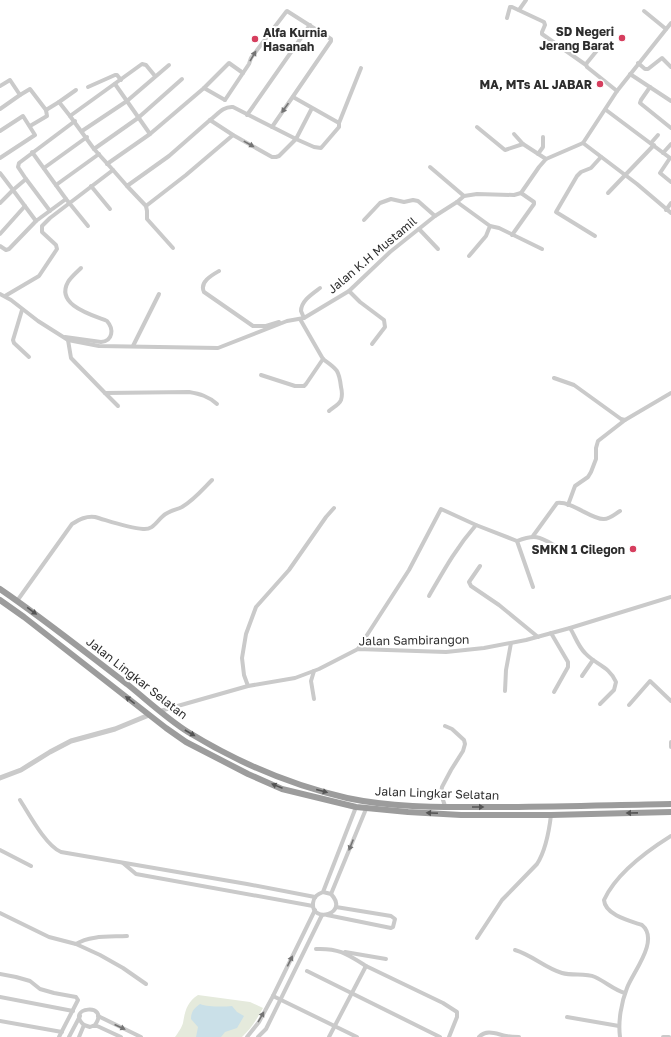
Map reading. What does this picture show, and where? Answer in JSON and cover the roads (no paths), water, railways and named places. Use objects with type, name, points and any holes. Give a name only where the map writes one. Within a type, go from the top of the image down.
[{"type":"highway","name":"Jalan Lingkar Selatan","points":[[0,589],[17,600],[186,731],[257,769],[284,780],[347,798],[408,805],[462,807],[671,804]]},
{"type":"highway","name":"Jalan Lingkar Selatan","points":[[0,600],[186,742],[248,774],[282,788],[301,794],[366,809],[461,815],[551,815],[671,812]]},
{"type":"highway","points":[[104,680],[111,672]]},
{"type":"highway","points":[[301,794],[303,786]]},
{"type":"highway","points":[[461,815],[462,807]]},
{"type":"street","points":[[520,10],[526,0]]},
{"type":"street","points":[[507,18],[510,7],[514,7],[544,22],[542,34],[586,65],[617,91]]},
{"type":"street","points":[[224,100],[249,64],[251,58],[286,11],[330,37],[331,42],[272,127]]},
{"type":"street","points":[[644,11],[666,29]]},
{"type":"street","points":[[430,167],[464,196],[477,194],[514,195],[521,193],[546,159],[583,143],[617,91],[671,23]]},
{"type":"street","points":[[247,115],[310,25]]},
{"type":"street","points":[[586,65],[599,48]]},
{"type":"street","points":[[638,63],[645,69],[648,69],[662,58],[671,67]]},
{"type":"street","points":[[107,164],[150,134],[204,88],[229,63],[243,73]]},
{"type":"street","points":[[70,116],[144,64],[155,76]]},
{"type":"street","points":[[82,131],[127,101],[169,65]]},
{"type":"street","points":[[204,88],[224,100],[228,107],[233,108],[314,148],[321,148],[339,127],[339,123],[361,68]]},
{"type":"street","points":[[630,74],[671,101]]},
{"type":"street","points":[[88,87],[115,75],[117,75],[121,80]]},
{"type":"street","points":[[94,149],[138,118],[182,79]]},
{"type":"street","points":[[0,86],[10,80],[20,95]]},
{"type":"street","points":[[115,84],[150,134]]},
{"type":"street","points":[[650,87],[640,103],[671,128]]},
{"type":"street","points":[[0,109],[30,88],[46,110],[47,116],[30,126]]},
{"type":"street","points":[[46,110],[76,90]]},
{"type":"street","points":[[293,97],[339,123]]},
{"type":"street","points":[[58,102],[75,121],[94,149],[146,206],[148,211],[147,219],[173,248]]},
{"type":"street","points":[[127,186],[169,156],[210,120],[228,107]]},
{"type":"street","points":[[210,120],[272,157],[276,157],[296,139],[312,108]]},
{"type":"street","points":[[606,110],[670,159],[660,173],[671,182]]},
{"type":"street","points":[[0,131],[23,116],[35,135],[0,158]]},
{"type":"street","points":[[50,211],[26,179],[18,165],[32,152],[75,121]]},
{"type":"street","points":[[476,127],[505,150],[523,144]]},
{"type":"street","points":[[514,134],[523,144],[546,159]]},
{"type":"street","points":[[146,206],[186,175],[233,135]]},
{"type":"street","points":[[608,193],[652,144],[658,135]]},
{"type":"street","points":[[44,168],[86,137]]},
{"type":"street","points":[[538,154],[543,147],[543,137]]},
{"type":"street","points":[[583,143],[671,213]]},
{"type":"street","points":[[663,153],[671,144]]},
{"type":"street","points":[[32,152],[88,226]]},
{"type":"street","points":[[56,185],[99,154]]},
{"type":"street","points":[[595,236],[556,212],[577,176],[581,172],[591,168],[601,157]]},
{"type":"street","points":[[0,246],[6,250],[9,249],[36,221],[113,170]]},
{"type":"street","points":[[0,173],[36,221]]},
{"type":"street","points":[[0,204],[26,179]]},
{"type":"street","points":[[91,186],[110,208]]},
{"type":"street","points":[[512,235],[534,204],[534,202],[521,193]]},
{"type":"street","name":"Jalan K.H Mustamil","points":[[0,294],[68,340],[99,346],[218,348],[292,320],[302,319],[349,291],[390,252],[435,216],[464,196]]},
{"type":"street","points":[[364,220],[375,206],[384,200],[391,199],[404,202],[413,200],[418,201],[435,216]]},
{"type":"street","points":[[5,296],[33,280],[44,270],[57,249],[56,245],[42,234],[42,226],[68,201]]},
{"type":"street","points":[[457,202],[490,226],[542,249]]},
{"type":"street","points":[[666,210],[671,203]]},
{"type":"street","points":[[0,234],[25,206]]},
{"type":"street","points":[[469,256],[486,236],[490,226]]},
{"type":"street","points":[[419,229],[438,249]]},
{"type":"street","points":[[62,336],[101,342],[110,338],[110,325],[106,321],[77,309],[70,303],[66,296],[68,282],[81,268]]},
{"type":"street","points":[[220,271],[212,275],[203,283],[202,289],[204,292],[249,324],[253,326],[266,326],[286,319],[292,320]]},
{"type":"street","points":[[320,288],[302,304],[301,311],[302,319],[323,359],[340,375],[342,391],[341,399],[340,402],[329,412]]},
{"type":"street","points":[[349,291],[360,302],[384,320],[385,328],[372,344]]},
{"type":"street","points":[[133,346],[159,294]]},
{"type":"street","points":[[22,310],[13,340],[14,343],[29,357]]},
{"type":"street","points":[[68,340],[71,358],[118,406]]},
{"type":"street","points":[[261,375],[295,386],[304,386],[323,359]]},
{"type":"street","points":[[554,378],[574,385],[595,401],[625,420]]},
{"type":"street","points":[[105,393],[189,392],[203,395],[210,398],[217,404]]},
{"type":"street","points":[[568,505],[575,486],[588,477],[591,472],[596,459],[596,448],[598,441],[625,420],[671,393]]},
{"type":"street","points":[[17,600],[72,524],[77,520],[88,516],[143,529],[149,528],[154,526],[163,516],[181,508],[191,501],[212,480]]},
{"type":"street","points":[[532,536],[557,503],[564,503],[600,519],[610,517],[620,511]]},
{"type":"street","points":[[248,686],[244,675],[242,658],[246,634],[256,607],[288,570],[334,508]]},
{"type":"street","points":[[358,649],[409,570],[440,509],[517,541],[532,536],[545,540],[560,548]]},
{"type":"street","points":[[429,596],[449,560],[462,541],[476,525]]},
{"type":"street","points":[[517,541],[533,587]]},
{"type":"street","points":[[480,566],[469,582],[470,586],[499,606],[538,637]]},
{"type":"street","name":"Jalan Sambirangon","points":[[160,712],[248,686],[294,678],[314,671],[358,649],[446,652],[484,648],[538,637],[671,597]]},
{"type":"street","points":[[570,628],[581,649],[593,660],[609,670],[616,682],[614,690],[600,704]]},
{"type":"street","points":[[551,633],[568,662],[568,667],[554,692]]},
{"type":"street","points":[[505,691],[506,670],[512,643]]},
{"type":"street","points":[[582,676],[593,660]]},
{"type":"street","points":[[314,671],[311,681],[314,699]]},
{"type":"street","points":[[629,704],[650,681],[671,701]]},
{"type":"street","points":[[0,778],[21,770],[71,741],[115,729],[149,715]]},
{"type":"street","points":[[444,726],[452,729],[464,740],[465,744],[463,751],[442,787],[441,794],[445,806]]},
{"type":"street","points":[[671,742],[671,747]]},
{"type":"street","points":[[20,800],[48,841],[58,851],[315,897]]},
{"type":"street","points":[[323,892],[356,807]]},
{"type":"street","points":[[331,894],[366,809]]},
{"type":"street","points":[[477,938],[502,900],[541,858],[551,815]]},
{"type":"street","points":[[349,826],[358,829]]},
{"type":"street","points":[[620,1037],[620,1026],[625,993],[649,941],[647,930],[642,925],[611,912],[604,904],[604,900],[624,872],[648,851],[671,836]]},
{"type":"street","points":[[0,850],[31,866]]},
{"type":"street","points":[[122,862],[136,874],[314,908],[322,915],[391,928],[394,927],[395,919],[391,916],[336,907]]},
{"type":"street","points":[[247,1037],[259,1022],[273,996],[314,908],[313,901],[319,893],[323,892],[331,894],[335,898],[336,907],[333,912],[327,915]]},
{"type":"street","points":[[0,913],[49,937],[76,944],[112,961],[146,984]]},
{"type":"street","points":[[258,1037],[266,1029],[322,915]]},
{"type":"street","points":[[76,944],[88,939],[127,936]]},
{"type":"street","points":[[316,949],[328,949],[386,959]]},
{"type":"street","points":[[515,950],[536,959],[548,967],[562,972],[574,975],[594,976],[605,981],[614,989],[625,993]]},
{"type":"street","points":[[342,952],[366,966],[443,1003],[457,1012],[457,1017],[449,1037]]},
{"type":"street","points":[[330,1037],[366,966]]},
{"type":"street","points":[[307,971],[440,1037]]},
{"type":"street","points":[[0,974],[30,981],[40,989],[76,997],[78,1000],[59,1037]]},
{"type":"street","points":[[273,996],[357,1037]]},
{"type":"street","points":[[0,997],[73,1011]]},
{"type":"street","points":[[69,1037],[82,1011],[87,1009],[92,1009],[98,1016],[142,1037]]},
{"type":"street","points":[[80,1016],[81,1023],[84,1026],[90,1027],[95,1025],[122,1037]]},
{"type":"street","points":[[95,1025],[98,1016]]},
{"type":"street","points":[[567,1017],[620,1026]]},
{"type":"street","points":[[0,1021],[62,1032]]},
{"type":"street","points":[[79,1037],[84,1026]]},
{"type":"street","points":[[479,1037],[484,1033],[493,1032],[507,1036],[519,1037]]},
{"type":"street","points":[[663,1037],[669,1037]]},
{"type":"water","points":[[200,1004],[207,1006],[232,1006],[237,1012],[244,1016],[237,1028],[225,1032],[221,1037],[196,1037],[198,1027],[191,1017],[193,1010]]},
{"type":"place","name":"SD Negeri Jerang Barat","points":[[622,38]]},
{"type":"place","name":"Alfa Kurnia Hasanah","points":[[255,39]]},
{"type":"place","name":"MA, MTs AL JABAR","points":[[600,84]]},
{"type":"place","name":"SMKN 1 Cilegon","points":[[633,549]]}]
